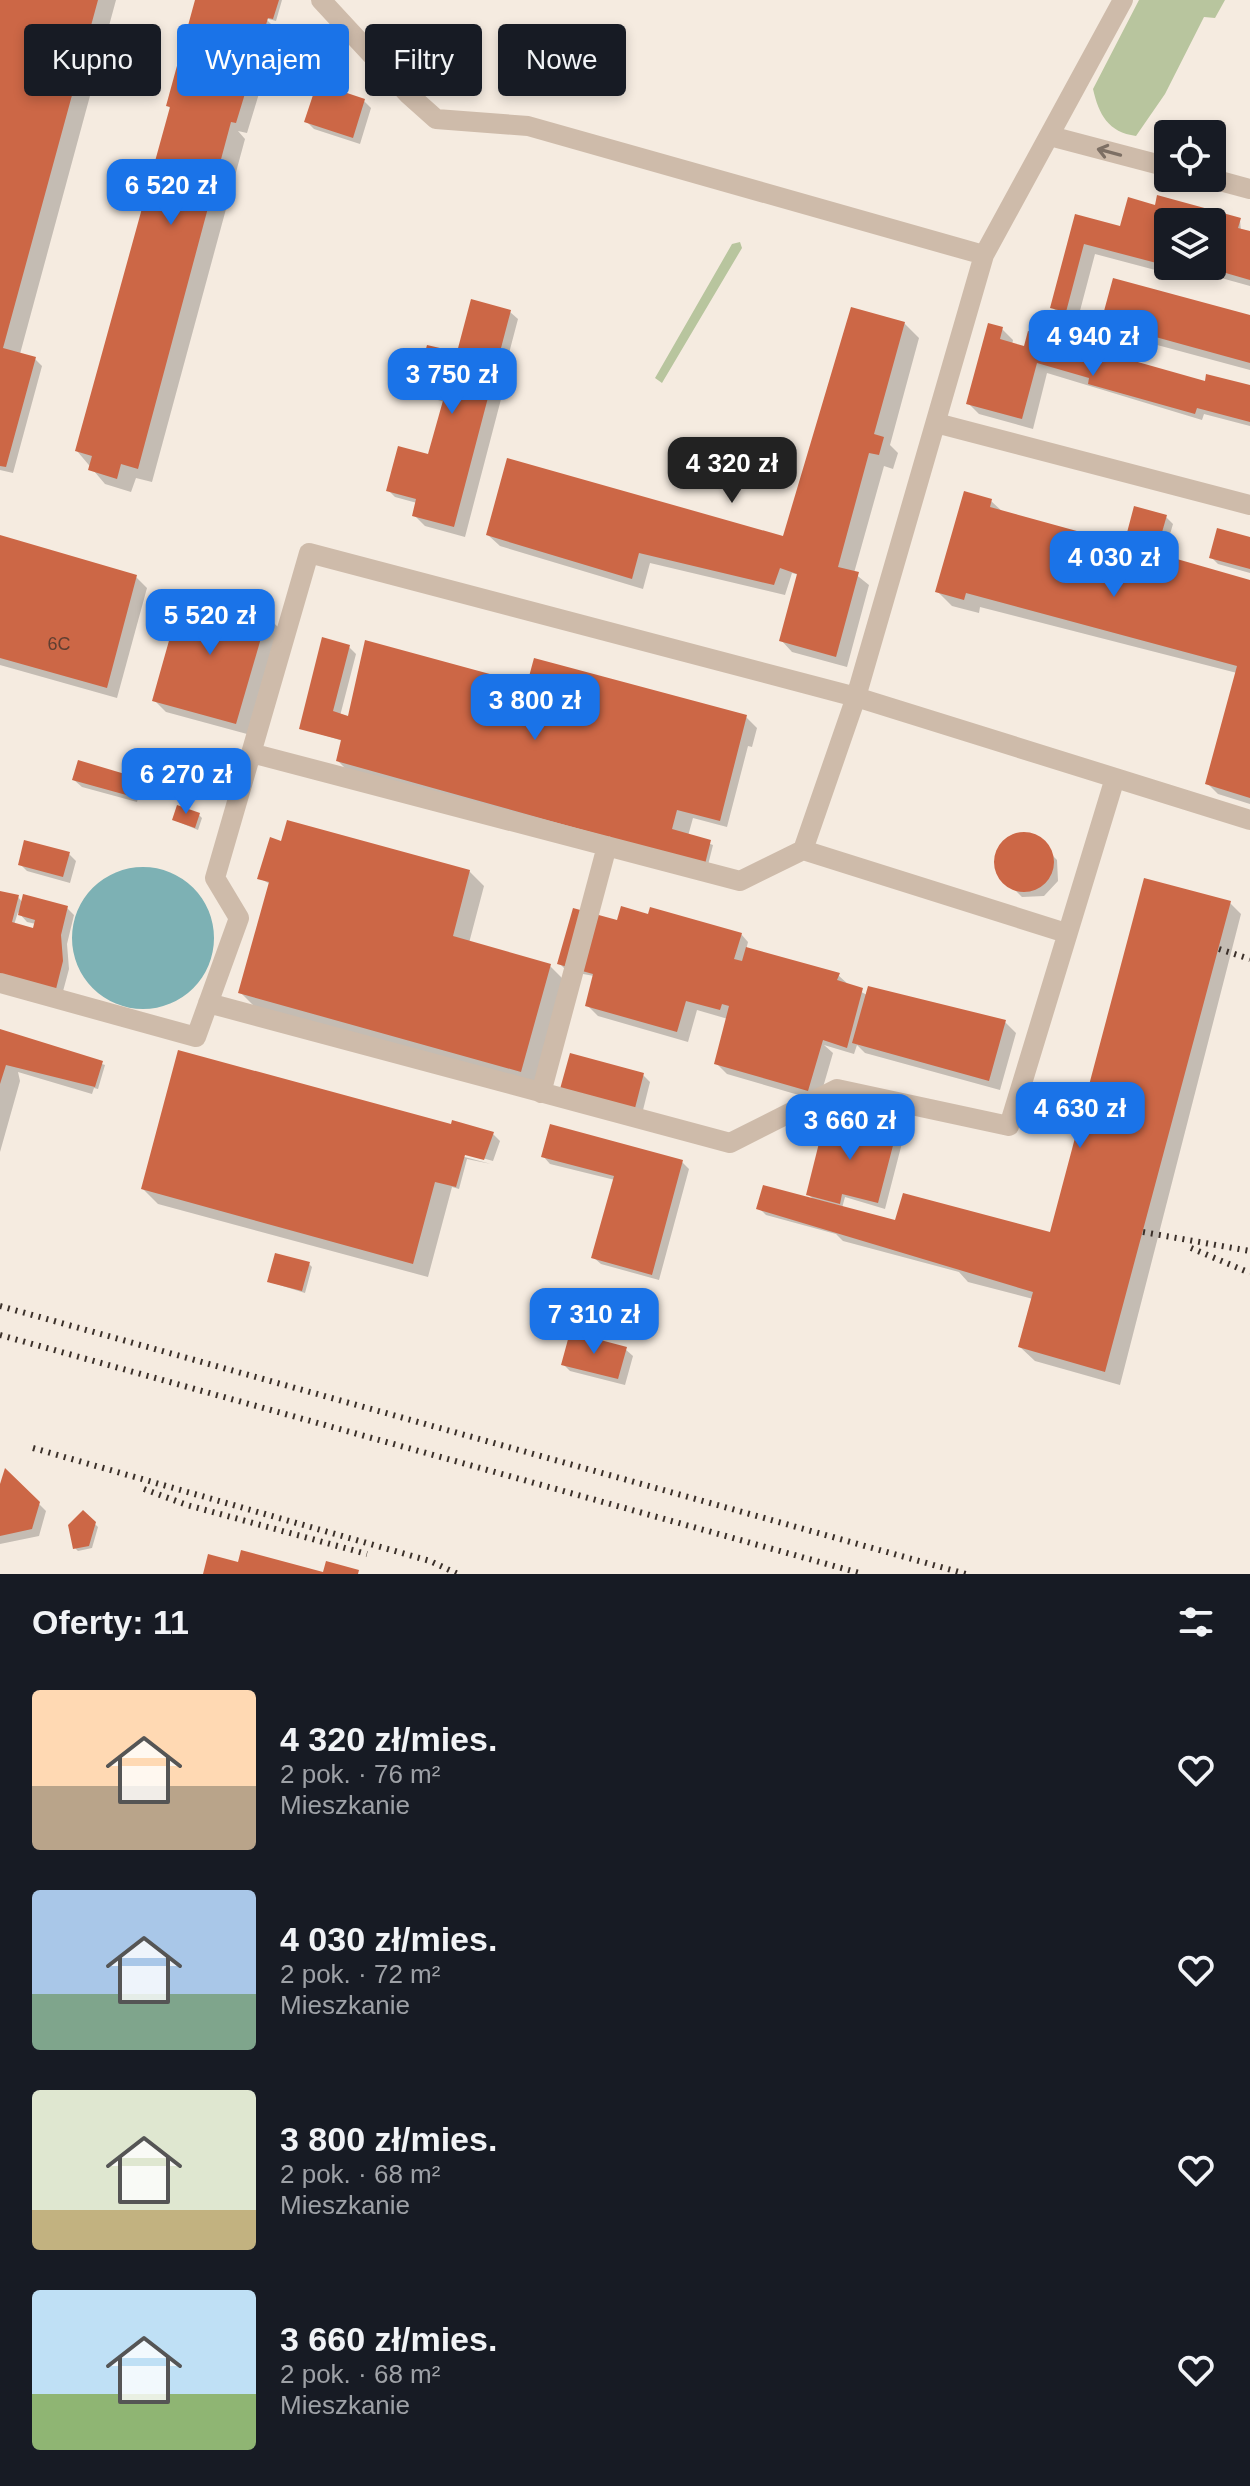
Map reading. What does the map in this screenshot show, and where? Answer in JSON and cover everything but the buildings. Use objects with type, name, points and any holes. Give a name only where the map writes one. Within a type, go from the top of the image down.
[{"type":"street","points":[[321,0],[408,94],[436,119],[528,126],[984,255]]},
{"type":"street","points":[[803,850],[856,697],[984,255],[1123,0]]},
{"type":"street","points":[[1050,136],[1154,163]]},
{"type":"street","points":[[1226,183],[1250,189]]},
{"type":"street","points":[[936,423],[1250,505]]},
{"type":"street","points":[[0,983],[196,1037],[239,918],[215,878],[309,553],[856,697],[1250,820]]},
{"type":"street","points":[[251,753],[740,881],[803,850],[1066,933]]},
{"type":"street","points":[[208,1003],[730,1143],[837,1089],[1009,1126],[1115,778]]},
{"type":"street","points":[[541,1093],[607,846]]},
{"type":"green space","points":[[1139,0],[1225,0],[1215,18],[1204,17],[1165,94],[1136,136],[1118,131],[1106,121],[1093,89]]},
{"type":"green space","points":[[740,242],[742,248],[662,383],[655,378],[732,244]]},
{"type":"water","points":[[143,867],[170,873],[193,888],[208,911],[214,938],[208,965],[193,988],[170,1003],[143,1009],[116,1003],[93,988],[78,965],[72,938],[78,911],[93,888],[116,873]]},
{"type":"railway","points":[[1219,949],[1250,959]]},
{"type":"railway","points":[[1143,1232],[1250,1251]]},
{"type":"railway","points":[[1191,1248],[1250,1273]]},
{"type":"railway","points":[[0,1306],[966,1574]]},
{"type":"railway","points":[[0,1335],[863,1574]]},
{"type":"railway","points":[[33,1448],[430,1561],[458,1574]]},
{"type":"railway","points":[[144,1489],[187,1505],[367,1554]]}]
